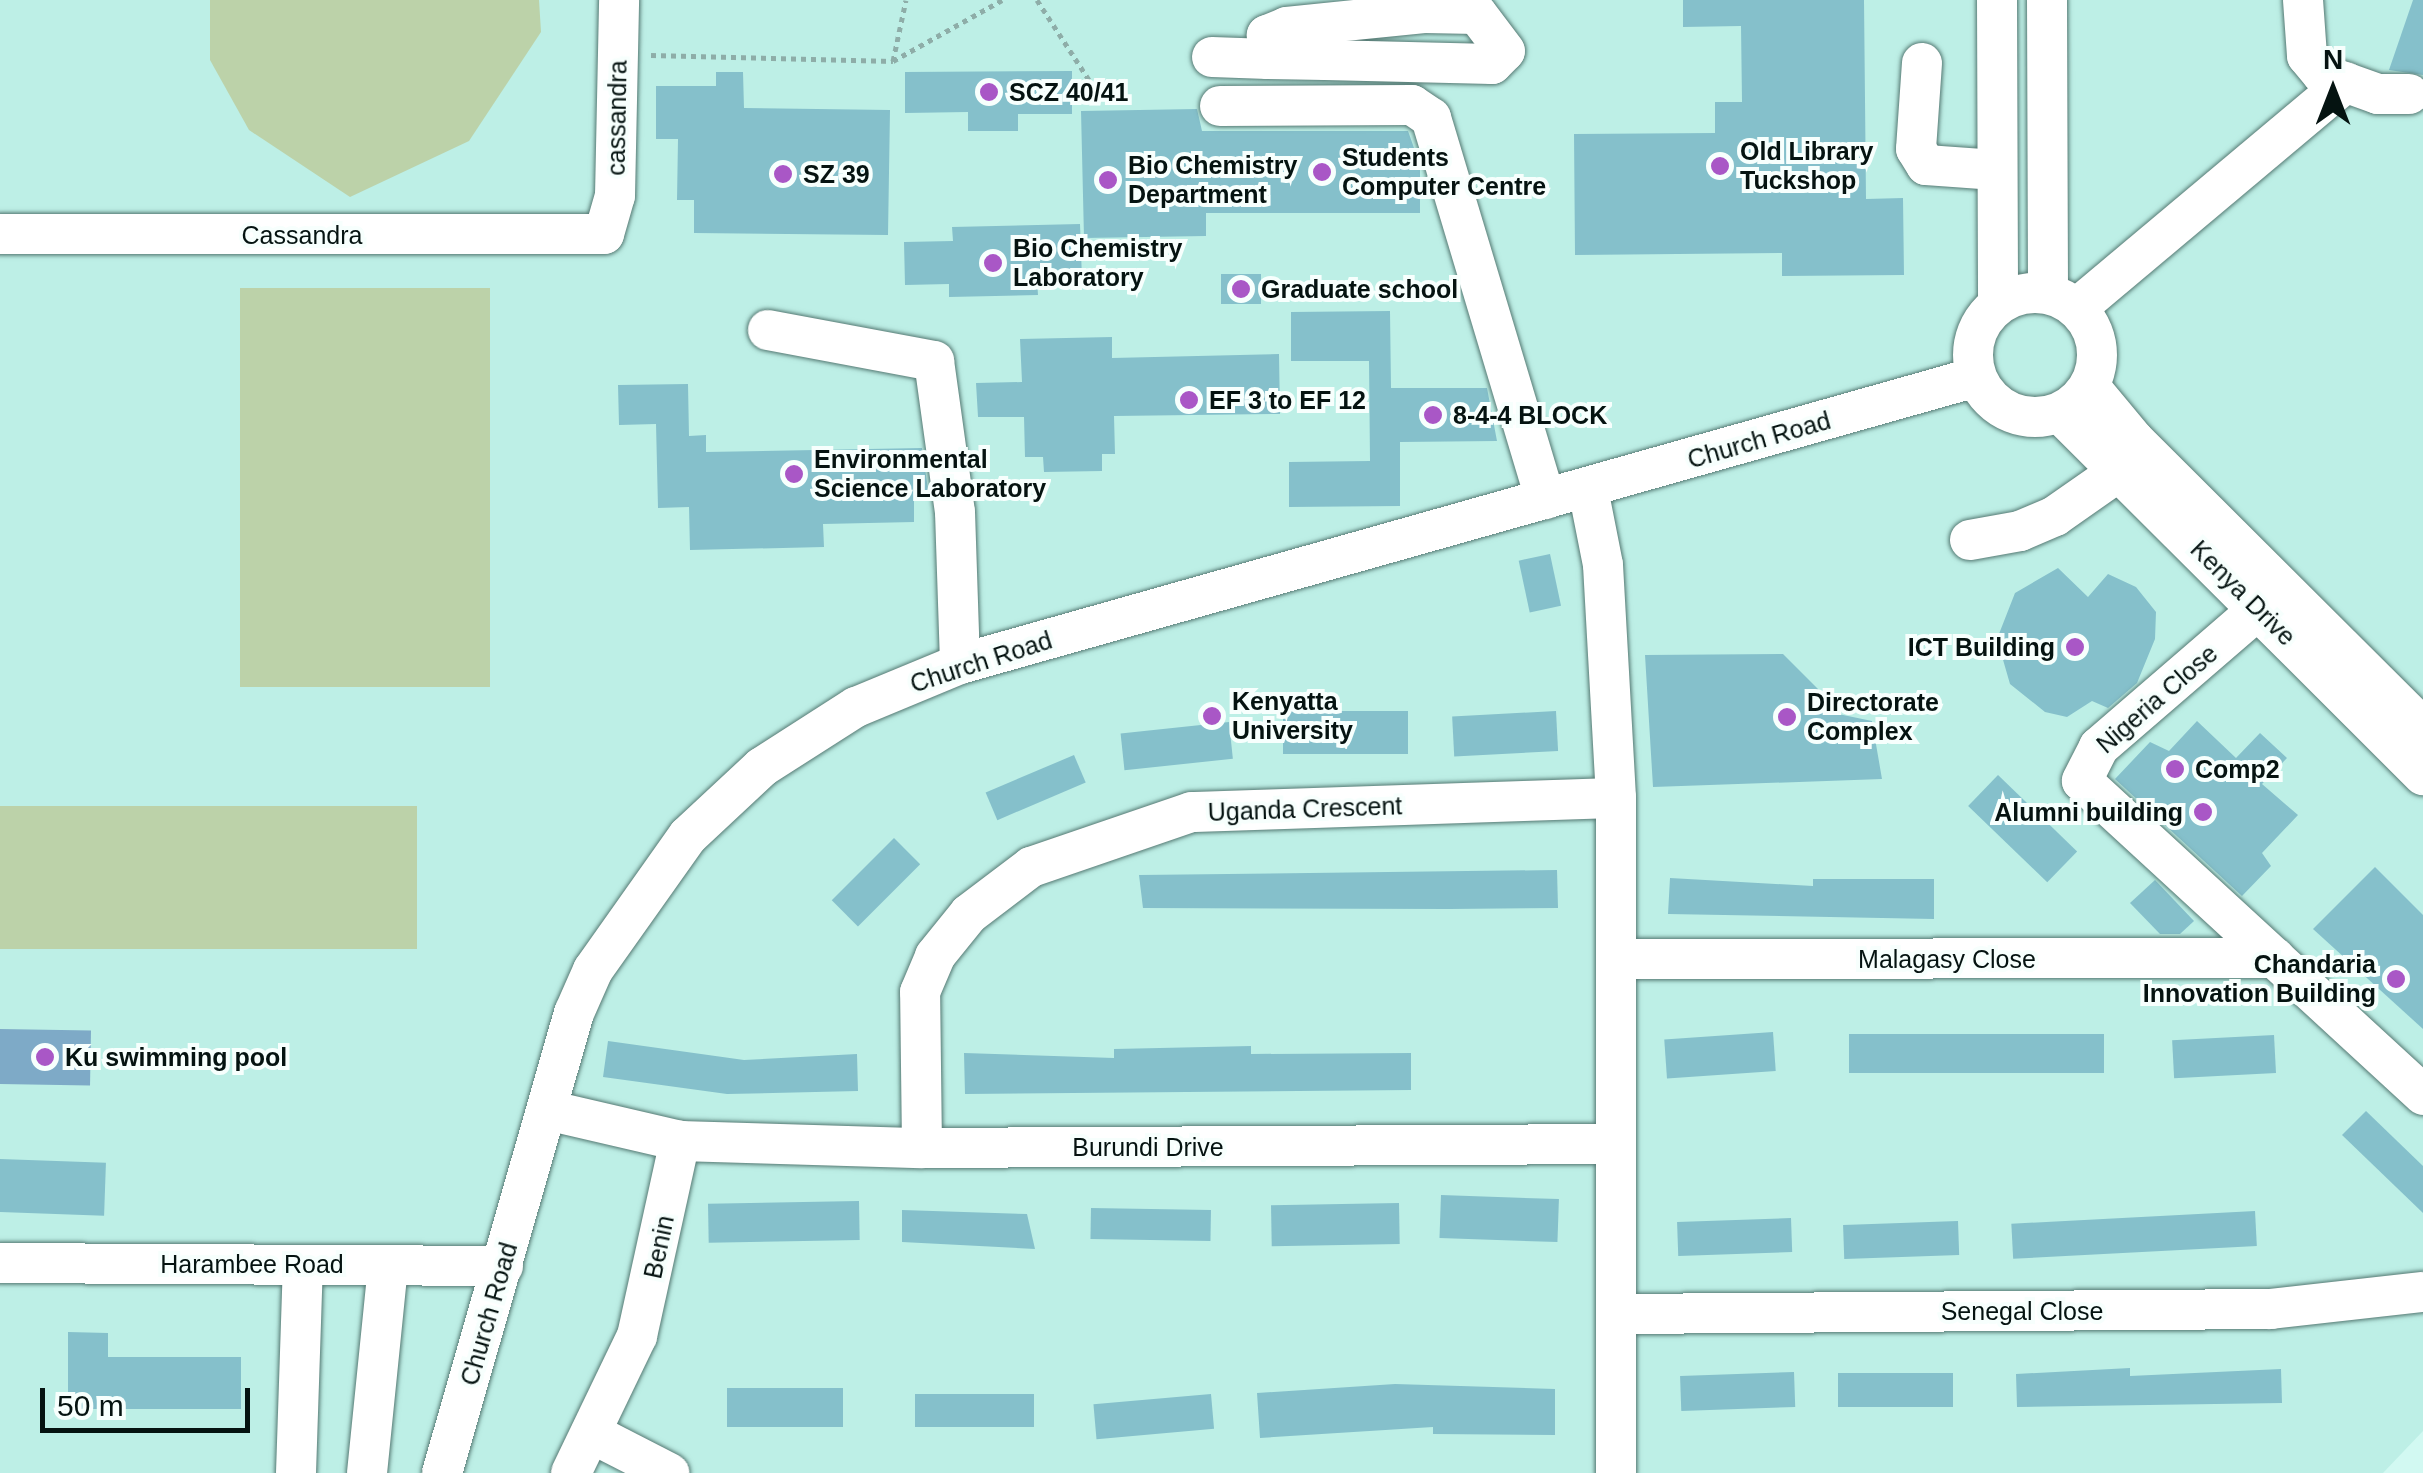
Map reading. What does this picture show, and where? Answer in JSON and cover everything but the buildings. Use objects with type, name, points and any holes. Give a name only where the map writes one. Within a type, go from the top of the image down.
[{"type":"lane","name":"cassandra","points":[[604,234],[614,196],[619,0]]},
{"type":"lane","points":[[1997,0],[1998,304]]},
{"type":"lane","points":[[2047,0],[2062,301],[2098,345],[2090,386],[2060,413],[2040,418],[2010,412],[1976,377],[1975,337],[1998,304],[2016,295],[2062,301],[2346,82]]},
{"type":"lane","points":[[2302,0],[2307,56],[2322,74],[2378,94],[2409,94]]},
{"type":"lane","points":[[1212,57],[1268,59],[1492,64],[1505,51],[1477,14],[1424,13],[1287,27],[1267,35],[1268,59]]},
{"type":"lane","points":[[1323,105],[1325,60]]},
{"type":"lane","points":[[1922,63],[1916,149],[1926,165],[1996,170]]},
{"type":"lane","points":[[1220,106],[1412,105],[1431,118],[1545,499]]},
{"type":"lane","name":"Cassandra","points":[[0,234],[604,234]]},
{"type":"lane","points":[[768,330],[934,360],[955,512],[960,664]]},
{"type":"lane","name":"Church Road","points":[[442,1473],[547,1110],[593,970],[688,836],[762,767],[856,707],[960,664],[1976,377]]},
{"type":"lane","name":"Kenya Drive","points":[[2090,386],[2134,440],[2423,728]]},
{"type":"lane","name":"Kenya Drive","points":[[2060,413],[2260,608],[2423,775]]},
{"type":"lane","points":[[1970,540],[2020,531],[2054,516],[2118,472]]},
{"type":"lane","points":[[1588,489],[1603,565],[1616,798],[1620,1314],[1616,1473]]},
{"type":"lane","name":"Nigeria Close","points":[[2260,608],[2098,746],[2082,781],[2276,958]]},
{"type":"lane","name":"Uganda Crescent","points":[[922,1148],[920,992],[935,956],[969,914],[1031,867],[1192,812],[1616,798]]},
{"type":"lane","points":[[2276,958],[2423,1095]]},
{"type":"lane","name":"Malagasy Close","points":[[1619,959],[2276,958]]},
{"type":"lane","points":[[547,1110],[680,1140]]},
{"type":"lane","name":"Burundi Drive","points":[[680,1140],[922,1148],[1616,1144]]},
{"type":"lane","name":"Benin","points":[[571,1473],[648,1302],[680,1140]]},
{"type":"lane","name":"Harambee Road","points":[[0,1263],[503,1266]]},
{"type":"lane","points":[[296,1473],[303,1265]]},
{"type":"lane","points":[[367,1473],[388,1265]]},
{"type":"lane","name":"Senegal Close","points":[[1620,1314],[2271,1309],[2423,1292]]},
{"type":"lane","points":[[591,1433],[668,1473]]},
{"type":"path","points":[[893,60],[906,0]]},
{"type":"path","points":[[618,54],[893,60],[1002,0]]},
{"type":"path","points":[[1037,0],[1094,86]]},
{"type":"shaded area","name":"Kenyatta University","points":[[0,0],[2423,0],[2423,1431],[2383,1473],[0,1473]]},
{"type":"shaded area","points":[[210,0],[539,0],[541,32],[469,141],[350,197],[249,130],[210,60]]},
{"type":"shaded area","points":[[240,288],[490,288],[490,687],[240,687]]},
{"type":"shaded area","points":[[0,806],[417,806],[417,949],[0,949]]},
{"type":"water","name":"Ku swimming pool","points":[[0,1029],[91,1031],[90,1086],[0,1084]]},
{"type":"place","name":"SCZ 40/41","points":[[989,92]]},
{"type":"place","name":"Old Library Tuckshop","points":[[1720,166]]},
{"type":"place","name":"Students Computer Centre","points":[[1322,172]]},
{"type":"place","name":"SZ 39","points":[[783,174]]},
{"type":"place","name":"Bio Chemistry Department","points":[[1108,180]]},
{"type":"place","name":"Bio Chemistry Laboratory","points":[[993,263]]},
{"type":"place","name":"Graduate school","points":[[1241,289]]},
{"type":"place","name":"EF 3 to EF 12","points":[[1189,400]]},
{"type":"place","name":"8-4-4 BLOCK","points":[[1433,415]]},
{"type":"place","name":"Environmental Science Laboratory","points":[[794,474]]},
{"type":"place","name":"ICT Building","points":[[2075,647]]},
{"type":"place","name":"Kenyatta University","points":[[1212,716]]},
{"type":"place","name":"Directorate Complex","points":[[1787,717]]},
{"type":"place","name":"Comp2","points":[[2175,769]]},
{"type":"place","name":"Alumni building","points":[[2203,812]]},
{"type":"place","name":"Chandaria Innovation Building","points":[[2396,979]]},
{"type":"place","name":"Ku swimming pool","points":[[45,1057]]}]
